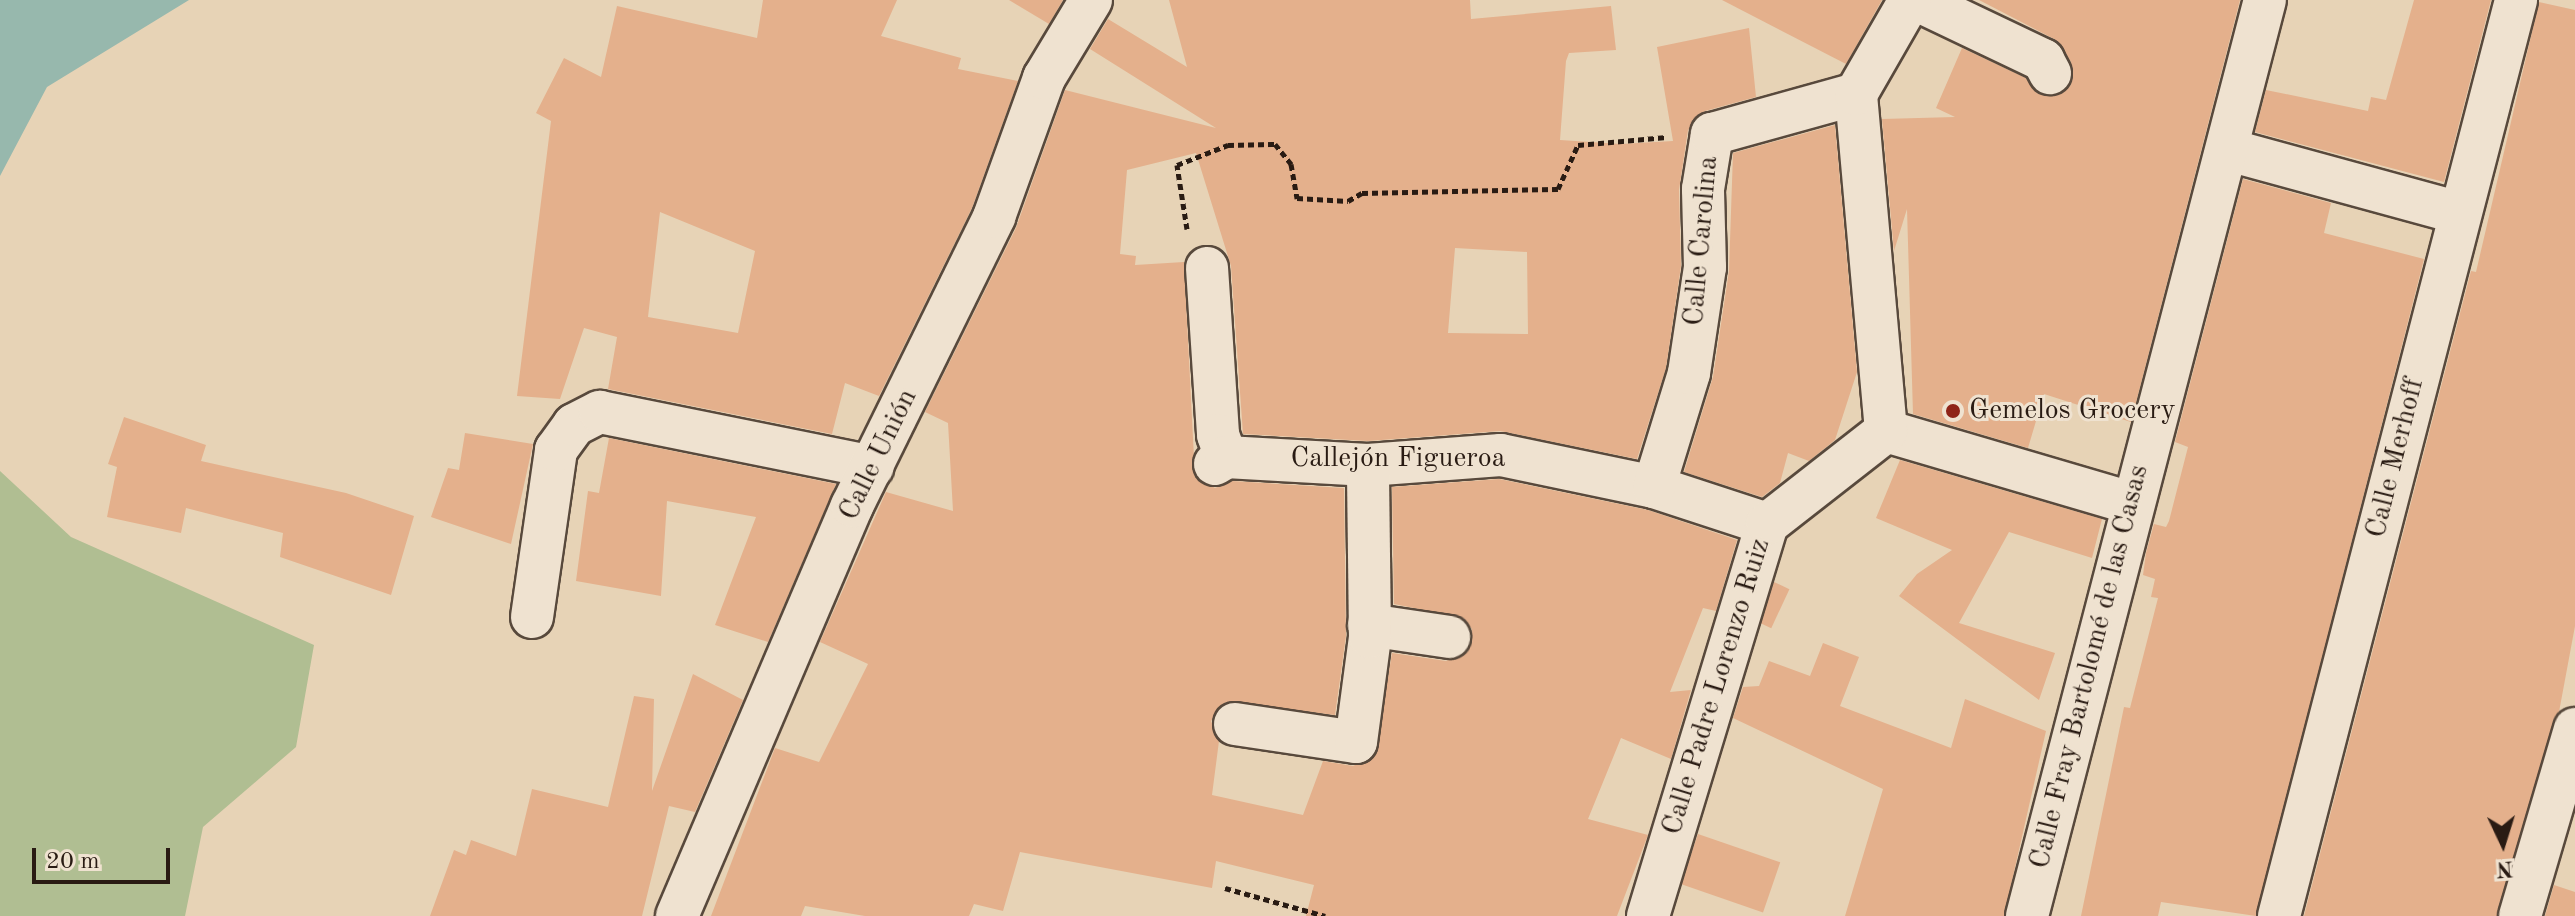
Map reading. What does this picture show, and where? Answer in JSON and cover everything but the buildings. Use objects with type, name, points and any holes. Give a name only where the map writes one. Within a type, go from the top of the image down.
[{"type":"street","name":"Calle Unión","points":[[677,916],[872,467],[994,217],[1044,78],[1091,0]]},
{"type":"street","points":[[1910,0],[1856,94],[1886,431],[2131,503]]},
{"type":"street","points":[[1917,0],[2043,60],[2050,73]]},
{"type":"street","name":"Calle Fray Bartolomé de las Casas","points":[[2027,916],[2131,503],[2229,150],[2265,0]]},
{"type":"street","name":"Calle Merhoff","points":[[2279,916],[2516,0]]},
{"type":"street","points":[[1712,134],[1856,94]]},
{"type":"street","name":"Calle Carolina","points":[[1654,487],[1689,373],[1705,267],[1703,189],[1712,134]]},
{"type":"street","points":[[2229,150],[2459,213]]},
{"type":"street","name":"Callejón Figueroa","points":[[1207,268],[1220,460],[1368,465],[1501,455],[1654,487],[1767,524]]},
{"type":"street","points":[[532,617],[556,450],[574,425],[600,412],[872,467]]},
{"type":"street","name":"Calle Padre Lorenzo Ruiz","points":[[1648,916],[1767,524],[1886,431]]},
{"type":"street","points":[[1235,724],[1356,742],[1369,625],[1368,465]]},
{"type":"street","points":[[1369,625],[1449,637]]},
{"type":"street","points":[[2520,916],[2565,791],[2575,729]]},
{"type":"path","points":[[1207,268],[1182,219],[1177,165],[1228,145],[1275,144],[1291,164],[1297,198],[1348,201],[1362,193],[1558,189],[1578,145],[1712,134]]},
{"type":"path","points":[[1225,888],[1325,916]]},
{"type":"green space","points":[[0,471],[71,537],[314,645],[296,747],[203,827],[185,916],[0,916]]},
{"type":"water","points":[[0,0],[189,0],[47,87],[0,176]]},
{"type":"place","name":"Gemelos Grocery","points":[[1953,411]]}]
